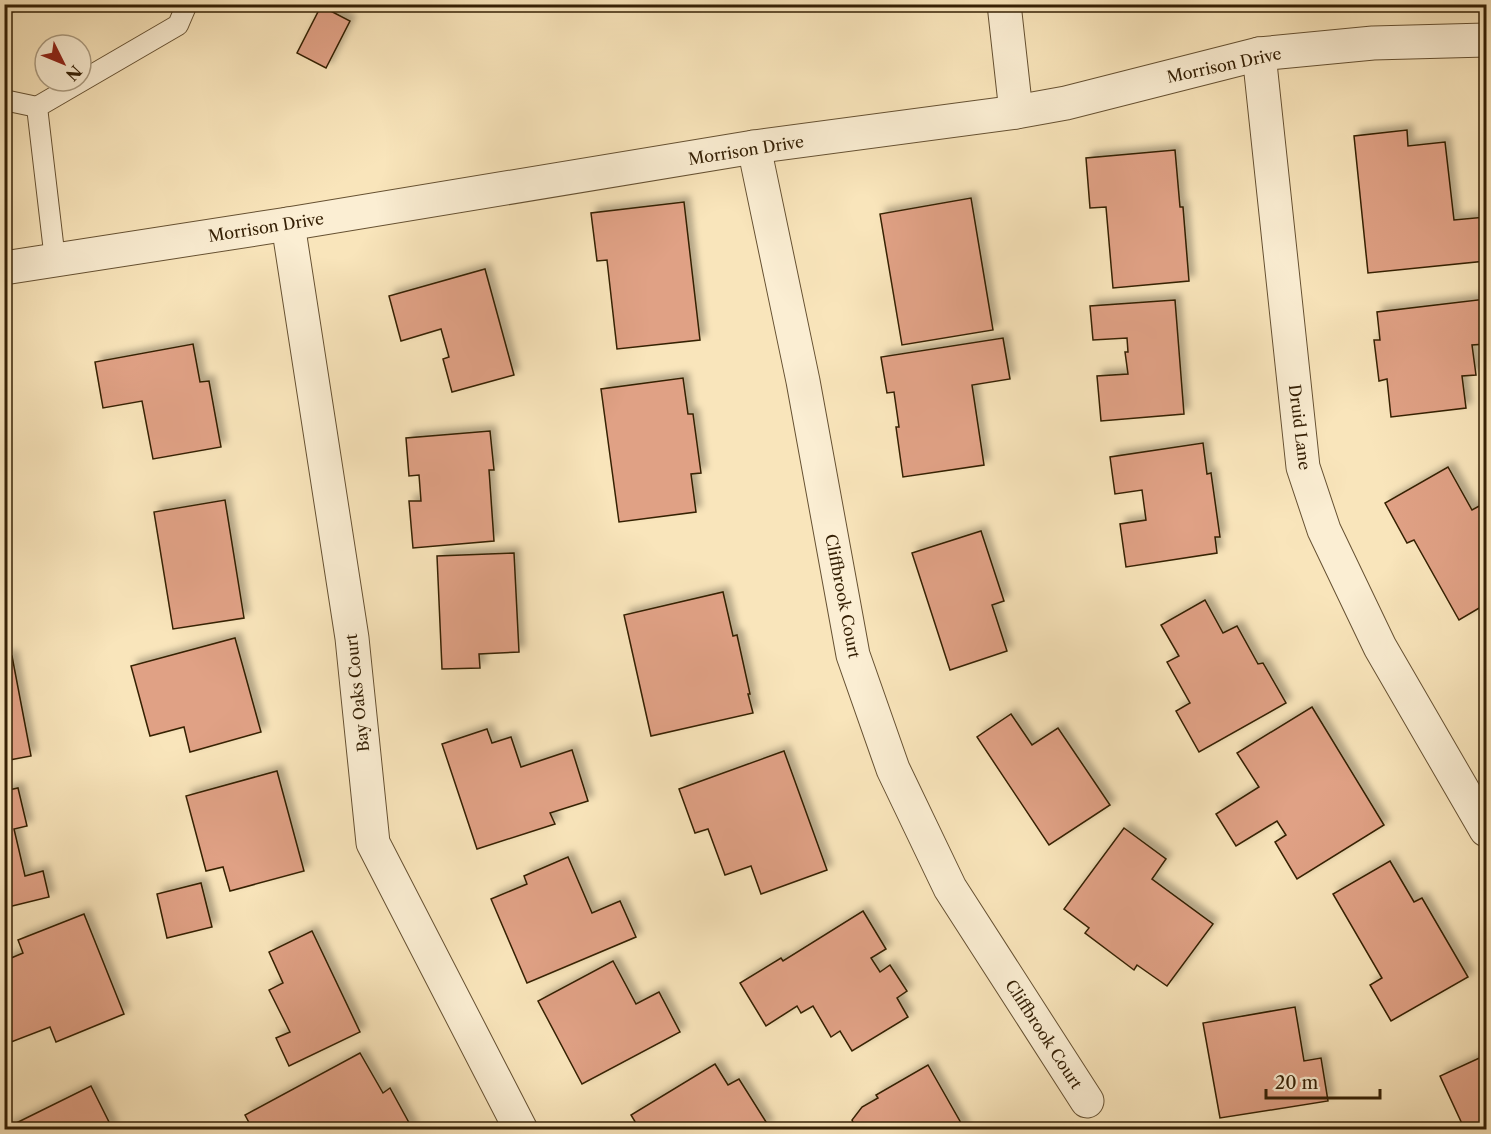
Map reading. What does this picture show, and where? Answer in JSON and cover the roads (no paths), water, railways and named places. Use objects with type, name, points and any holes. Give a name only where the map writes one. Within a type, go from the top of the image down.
[{"type":"street","points":[[1004,4],[1016,112]]},
{"type":"street","name":"Morrison Drive","points":[[4,267],[288,224],[754,147],[1016,112],[1066,103],[1259,54],[1373,43],[1486,40]]},
{"type":"street","name":"Druid Lane","points":[[1259,54],[1303,467],[1324,530],[1380,647],[1486,830]]},
{"type":"street","name":"Cliffbrook Court","points":[[754,147],[803,381],[853,655],[893,769],[950,888],[1087,1101]]},
{"type":"street","name":"Bay Oaks Court","points":[[288,224],[352,638],[373,843],[521,1130]]},
{"type":"lane","points":[[4,100],[37,106],[178,25],[187,4]]},
{"type":"lane","points":[[37,106],[54,260]]}]
